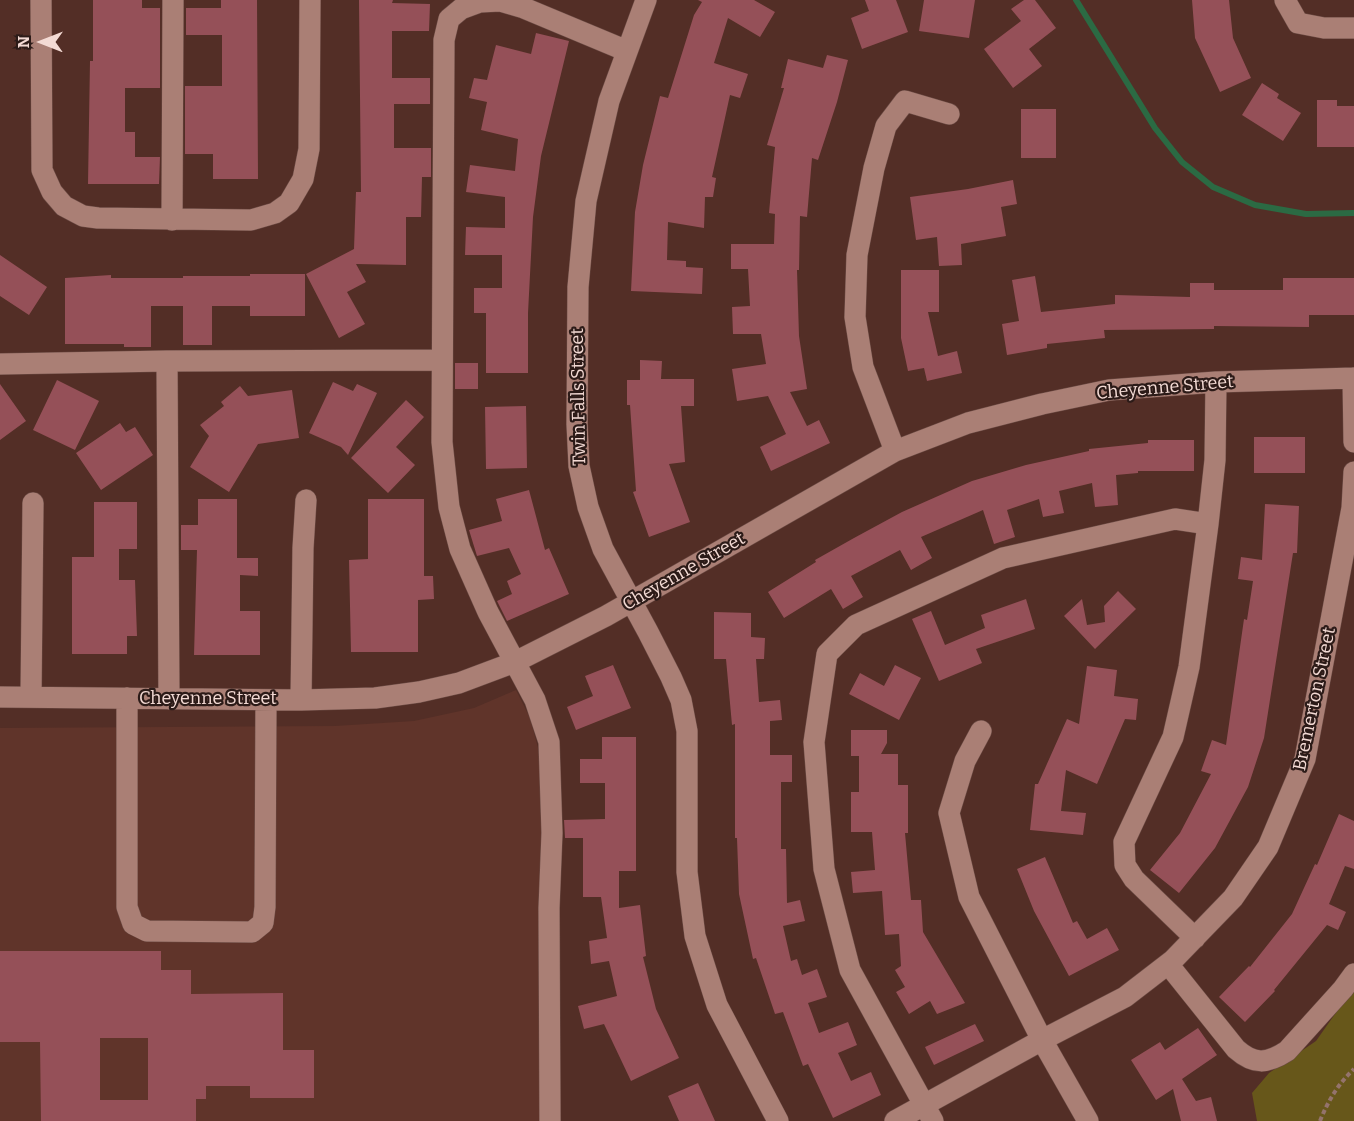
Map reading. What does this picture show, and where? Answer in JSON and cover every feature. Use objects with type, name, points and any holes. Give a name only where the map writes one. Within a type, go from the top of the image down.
[{"type":"street","points":[[41,0],[42,170],[52,192],[64,206],[83,216],[166,220],[251,220],[275,213],[289,203],[303,179],[309,149],[310,0]]},
{"type":"street","points":[[166,220],[173,0]]},
{"type":"street","name":"Twin Falls Street","points":[[646,0],[609,101],[586,201],[578,287],[579,466],[588,507],[603,549],[671,676],[681,700],[687,731],[687,872],[690,906],[701,960],[717,1005],[778,1121]]},
{"type":"street","points":[[1285,0],[1298,23],[1324,28],[1354,28]]},
{"type":"street","points":[[550,1121],[549,908],[552,822],[549,742],[535,700],[488,612],[460,549],[449,507],[442,442],[444,40],[449,19],[461,9],[480,2],[500,2],[524,8],[627,51]]},
{"type":"street","points":[[896,451],[863,367],[855,317],[857,255],[873,168],[886,126],[905,100],[949,114]]},
{"type":"street","points":[[0,364],[442,360]]},
{"type":"street","points":[[167,362],[169,699]]},
{"type":"street","points":[[1353,378],[1354,442]]},
{"type":"street","name":"Cheyenne Street","points":[[0,697],[266,700],[375,698],[419,692],[459,683],[515,662],[631,601],[896,451],[968,423],[1109,390],[1216,382],[1353,378]]},
{"type":"street","points":[[1195,938],[1134,879],[1125,864],[1124,842],[1173,737],[1189,667],[1215,460],[1216,382]]},
{"type":"street","name":"Bremerton Street","points":[[895,1121],[928,1113],[1042,1040],[1125,997],[1168,964],[1233,898],[1268,847],[1305,759],[1352,508],[1354,472]]},
{"type":"street","points":[[301,700],[306,500]]},
{"type":"street","points":[[32,697],[33,503]]},
{"type":"street","points":[[928,1113],[850,970],[824,869],[814,742],[827,654],[856,625],[1003,558],[1175,519],[1208,524]]},
{"type":"street","points":[[127,698],[127,908],[133,924],[147,931],[252,932],[262,923],[265,907],[266,700]]},
{"type":"street","points":[[981,731],[965,761],[949,813],[969,897],[1042,1040],[1088,1121]]},
{"type":"street","points":[[1168,964],[1236,1049],[1245,1058],[1255,1061],[1277,1058],[1287,1051],[1354,974]]},
{"type":"path","points":[[1320,1121],[1327,1104],[1342,1080],[1354,1069]]},
{"type":"shaded area","points":[[516,690],[530,718],[541,759],[541,1121],[0,1121],[0,728],[335,726],[414,721],[474,708]]},
{"type":"shaded area","points":[[1354,987],[1354,1121],[1257,1121],[1252,1093],[1269,1073],[1316,1041]]},
{"type":"building","points":[[93,0],[142,0],[142,8],[160,8],[160,88],[125,88],[125,132],[135,132],[135,157],[160,157],[159,184],[88,184]]},
{"type":"building","points":[[221,0],[257,0],[258,179],[213,179],[213,154],[185,154],[185,86],[222,86],[222,35],[186,35],[186,8],[221,8]]},
{"type":"building","points":[[359,0],[393,0],[392,3],[430,4],[429,31],[392,31],[392,78],[430,78],[430,104],[394,104],[394,148],[431,148],[431,177],[422,177],[421,217],[406,217],[406,265],[356,264],[366,282],[347,292],[365,324],[339,338],[306,274],[354,249],[356,192],[361,192]]},
{"type":"building","points":[[698,0],[754,0],[775,12],[760,37],[728,18],[714,63],[748,74],[740,98],[730,95],[712,177],[716,178],[713,197],[705,197],[704,228],[668,222],[667,260],[686,261],[686,267],[703,268],[702,294],[631,291],[635,212],[643,165],[660,96],[668,98],[694,15],[702,2]]},
{"type":"building","points":[[865,0],[896,0],[908,32],[862,49],[851,18],[869,11]]},
{"type":"building","points":[[924,0],[975,0],[969,38],[919,31]]},
{"type":"building","points":[[1024,0],[1035,0],[1056,28],[1029,49],[1042,66],[1013,88],[984,49],[1021,21],[1011,9]]},
{"type":"building","points":[[1192,0],[1229,0],[1233,38],[1251,78],[1220,92],[1195,38]]},
{"type":"building","points":[[536,33],[569,41],[541,156],[533,217],[528,313],[528,373],[486,373],[486,313],[474,313],[474,288],[502,288],[502,255],[465,255],[466,227],[505,228],[505,197],[466,192],[470,165],[515,171],[518,139],[481,130],[487,102],[469,98],[474,78],[487,80],[496,45],[531,54]]},
{"type":"building","points":[[827,55],[848,60],[818,160],[812,158],[807,217],[800,216],[799,270],[797,270],[799,336],[807,389],[790,392],[807,426],[819,420],[830,443],[771,471],[760,447],[786,434],[768,396],[737,401],[732,369],[766,364],[761,334],[733,334],[732,307],[750,306],[748,269],[731,269],[731,244],[774,244],[775,214],[769,213],[775,147],[767,145],[784,88],[781,88],[788,59],[823,68]]},
{"type":"building","points":[[1262,83],[1279,94],[1277,98],[1301,113],[1283,141],[1242,115]]},
{"type":"building","points":[[1317,100],[1337,100],[1337,106],[1354,106],[1354,147],[1317,147]]},
{"type":"building","points":[[1021,109],[1056,109],[1056,158],[1021,158]]},
{"type":"building","points":[[1013,180],[1017,204],[1001,207],[1006,236],[961,244],[962,265],[939,266],[937,237],[916,240],[910,197]]},
{"type":"building","points":[[0,255],[47,287],[29,315],[0,296]]},
{"type":"building","points":[[901,270],[939,270],[939,312],[928,312],[938,356],[957,351],[962,373],[927,381],[924,368],[908,371],[901,338]]},
{"type":"building","points":[[250,274],[305,274],[305,316],[250,316],[250,306],[212,306],[212,345],[183,345],[183,306],[151,306],[151,347],[124,347],[124,344],[65,344],[65,278],[111,275],[111,278],[183,278],[183,276],[250,276]]},
{"type":"building","points":[[1035,276],[1041,312],[1115,304],[1115,295],[1190,297],[1190,283],[1214,283],[1214,290],[1283,290],[1283,278],[1354,278],[1354,315],[1309,315],[1309,327],[1214,326],[1214,329],[1104,330],[1105,338],[1047,344],[1047,348],[1007,355],[1002,324],[1019,321],[1012,280]]},
{"type":"building","points":[[640,360],[662,361],[661,379],[694,379],[694,406],[681,406],[685,462],[669,464],[690,522],[649,537],[633,492],[636,491],[630,405],[627,405],[627,380],[640,380]]},
{"type":"building","points":[[455,363],[478,363],[478,389],[455,389]]},
{"type":"building","points":[[57,380],[99,401],[75,450],[33,430]]},
{"type":"building","points":[[333,382],[353,391],[357,384],[377,393],[348,455],[341,447],[309,433]]},
{"type":"building","points":[[0,384],[26,421],[0,440]]},
{"type":"building","points":[[240,386],[248,396],[292,390],[299,438],[258,444],[229,492],[190,467],[209,436],[200,425],[224,406],[221,402]]},
{"type":"building","points":[[406,400],[424,417],[396,447],[415,465],[388,493],[351,458]]},
{"type":"building","points":[[526,406],[527,468],[486,469],[485,407]]},
{"type":"building","points":[[120,423],[126,432],[135,427],[153,455],[101,490],[76,453]]},
{"type":"building","points":[[1254,437],[1305,437],[1305,473],[1254,473]]},
{"type":"building","points":[[1148,440],[1194,440],[1194,471],[1138,471],[1138,473],[1116,475],[1118,505],[1095,507],[1092,483],[1059,491],[1064,513],[1043,517],[1039,499],[1007,510],[1015,537],[994,544],[983,510],[921,537],[932,558],[911,570],[900,550],[851,576],[863,597],[843,609],[831,589],[784,618],[768,592],[816,562],[815,560],[854,538],[902,512],[972,481],[1026,465],[1089,451],[1089,449],[1148,443]]},
{"type":"building","points":[[529,490],[545,550],[549,548],[569,594],[507,621],[497,601],[512,594],[507,581],[521,574],[509,548],[477,556],[469,530],[502,521],[496,499]]},
{"type":"building","points":[[198,499],[237,499],[237,558],[258,558],[258,576],[240,575],[240,611],[260,611],[260,655],[194,655],[197,550],[181,550],[181,525],[198,525]]},
{"type":"building","points":[[368,499],[424,499],[424,576],[433,576],[434,599],[418,600],[418,652],[351,652],[349,560],[368,559]]},
{"type":"building","points":[[94,502],[137,502],[137,549],[119,549],[119,580],[135,580],[137,636],[127,636],[127,654],[72,654],[72,557],[94,557]]},
{"type":"building","points":[[1265,504],[1299,506],[1297,553],[1293,553],[1264,738],[1248,787],[1215,848],[1179,893],[1150,870],[1180,833],[1211,774],[1201,771],[1212,740],[1226,745],[1244,619],[1247,620],[1253,581],[1238,579],[1241,557],[1262,560]]},
{"type":"building","points":[[1118,591],[1136,609],[1095,649],[1064,616],[1082,599],[1087,625],[1105,622],[1104,606]]},
{"type":"building","points":[[1026,599],[1035,629],[976,649],[982,663],[939,681],[912,619],[931,611],[945,645],[985,628],[981,615]]},
{"type":"building","points":[[714,612],[751,613],[751,637],[765,638],[764,659],[756,659],[759,702],[780,700],[782,720],[770,721],[770,755],[792,755],[792,782],[781,782],[781,849],[786,849],[787,903],[800,900],[805,921],[783,926],[791,961],[797,959],[802,975],[817,969],[827,997],[808,1003],[819,1033],[848,1022],[857,1045],[838,1053],[851,1081],[871,1072],[881,1095],[833,1118],[808,1064],[803,1066],[783,1012],[775,1014],[756,958],[753,959],[739,894],[737,838],[735,838],[735,724],[732,725],[726,659],[714,659]]},
{"type":"building","points":[[613,665],[631,708],[576,730],[567,707],[593,696],[585,676]]},
{"type":"building","points":[[895,665],[921,678],[899,720],[849,694],[860,673],[884,686]]},
{"type":"building","points":[[1087,666],[1117,670],[1114,696],[1138,699],[1136,720],[1125,719],[1097,784],[1066,770],[1061,811],[1086,813],[1083,835],[1030,830],[1035,784],[1038,784],[1067,719],[1079,724]]},
{"type":"building","points":[[851,730],[887,730],[887,743],[881,754],[898,754],[898,785],[908,785],[908,833],[905,833],[911,900],[921,900],[923,932],[965,1003],[937,1014],[930,1001],[909,1014],[896,992],[905,987],[895,970],[901,966],[899,934],[885,935],[882,891],[853,893],[851,872],[875,870],[872,832],[851,832],[851,792],[859,792],[859,756],[851,756]]},
{"type":"building","points":[[602,737],[636,737],[636,871],[619,871],[619,908],[640,905],[646,956],[643,957],[656,1009],[679,1058],[631,1081],[604,1024],[584,1029],[578,1006],[617,996],[609,961],[591,964],[589,941],[607,938],[601,897],[583,897],[583,838],[565,838],[564,820],[605,819],[605,783],[580,783],[580,759],[602,759]]},
{"type":"building","points":[[1339,814],[1354,821],[1354,869],[1345,866],[1329,904],[1346,912],[1338,930],[1327,925],[1275,991],[1245,1022],[1219,997],[1250,967],[1292,914]]},
{"type":"building","points":[[1045,857],[1073,923],[1077,921],[1087,939],[1107,928],[1119,950],[1069,976],[1034,911],[1017,869]]},
{"type":"building","points":[[0,951],[161,951],[161,970],[191,970],[191,994],[283,993],[283,1050],[314,1050],[314,1098],[250,1098],[250,1086],[206,1086],[206,1099],[196,1099],[196,1121],[41,1121],[40,1042],[0,1042]],"holes":[[[100,1038],[148,1038],[148,1100],[100,1100]]]},
{"type":"building","points":[[975,1024],[984,1041],[934,1065],[925,1047]]},
{"type":"building","points":[[1198,1028],[1217,1055],[1182,1079],[1196,1101],[1211,1097],[1217,1121],[1181,1121],[1173,1089],[1156,1100],[1131,1060],[1160,1042],[1165,1050]]},
{"type":"building","points":[[698,1083],[715,1121],[679,1121],[668,1096]]},
{"type":"waterway","points":[[1076,0],[1155,128],[1182,162],[1213,187],[1255,205],[1306,214],[1354,213]]}]
